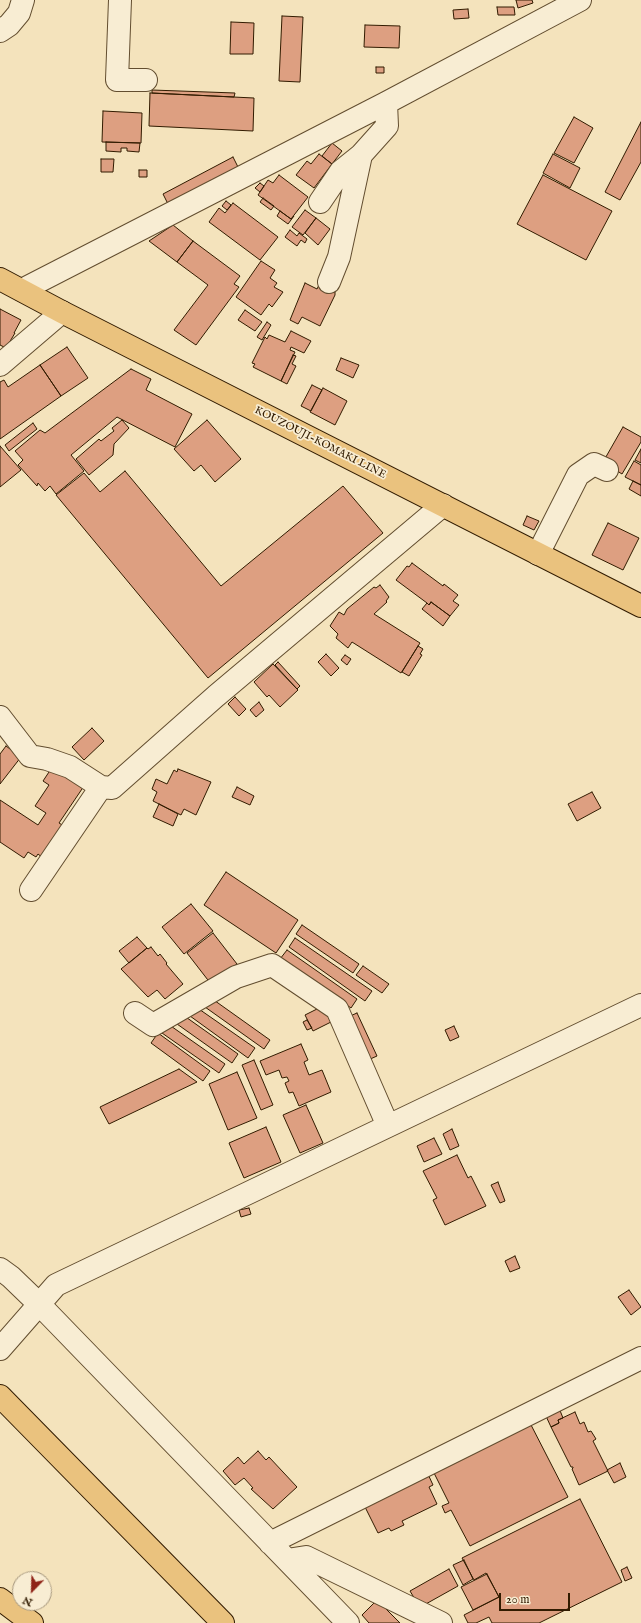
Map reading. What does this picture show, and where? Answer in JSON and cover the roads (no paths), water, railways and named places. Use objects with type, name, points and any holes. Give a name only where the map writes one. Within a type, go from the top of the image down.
[{"type":"main road","name":"KOUZOUJI-KOMAKI LINE","points":[[0,278],[62,312],[641,606]]},
{"type":"main road","points":[[0,1396],[223,1623]]},
{"type":"main road","points":[[0,1599],[32,1623]]},
{"type":"street","points":[[0,31],[9,25],[19,13],[23,0]]},
{"type":"street","points":[[120,0],[116,80],[146,80]]},
{"type":"street","points":[[22,290],[386,103],[580,0]]},
{"type":"street","points":[[320,202],[341,171],[360,155],[387,126],[386,103]]},
{"type":"street","points":[[329,282],[339,257],[360,155]]},
{"type":"street","points":[[0,366],[62,312]]},
{"type":"street","points":[[538,554],[578,475],[594,464],[607,470]]},
{"type":"street","points":[[0,717],[30,756],[47,759],[70,767],[101,787],[112,788],[216,696],[443,505]]},
{"type":"street","points":[[31,890],[101,787]]},
{"type":"street","points":[[135,1013],[152,1025],[236,977],[272,964],[337,1009],[388,1126]]},
{"type":"street","points":[[0,1349],[56,1285],[641,1005]]},
{"type":"street","points":[[0,1269],[11,1277],[39,1304],[348,1623]]},
{"type":"street","points":[[270,1543],[641,1358]]},
{"type":"street","points":[[287,1560],[306,1557],[441,1623]]}]
